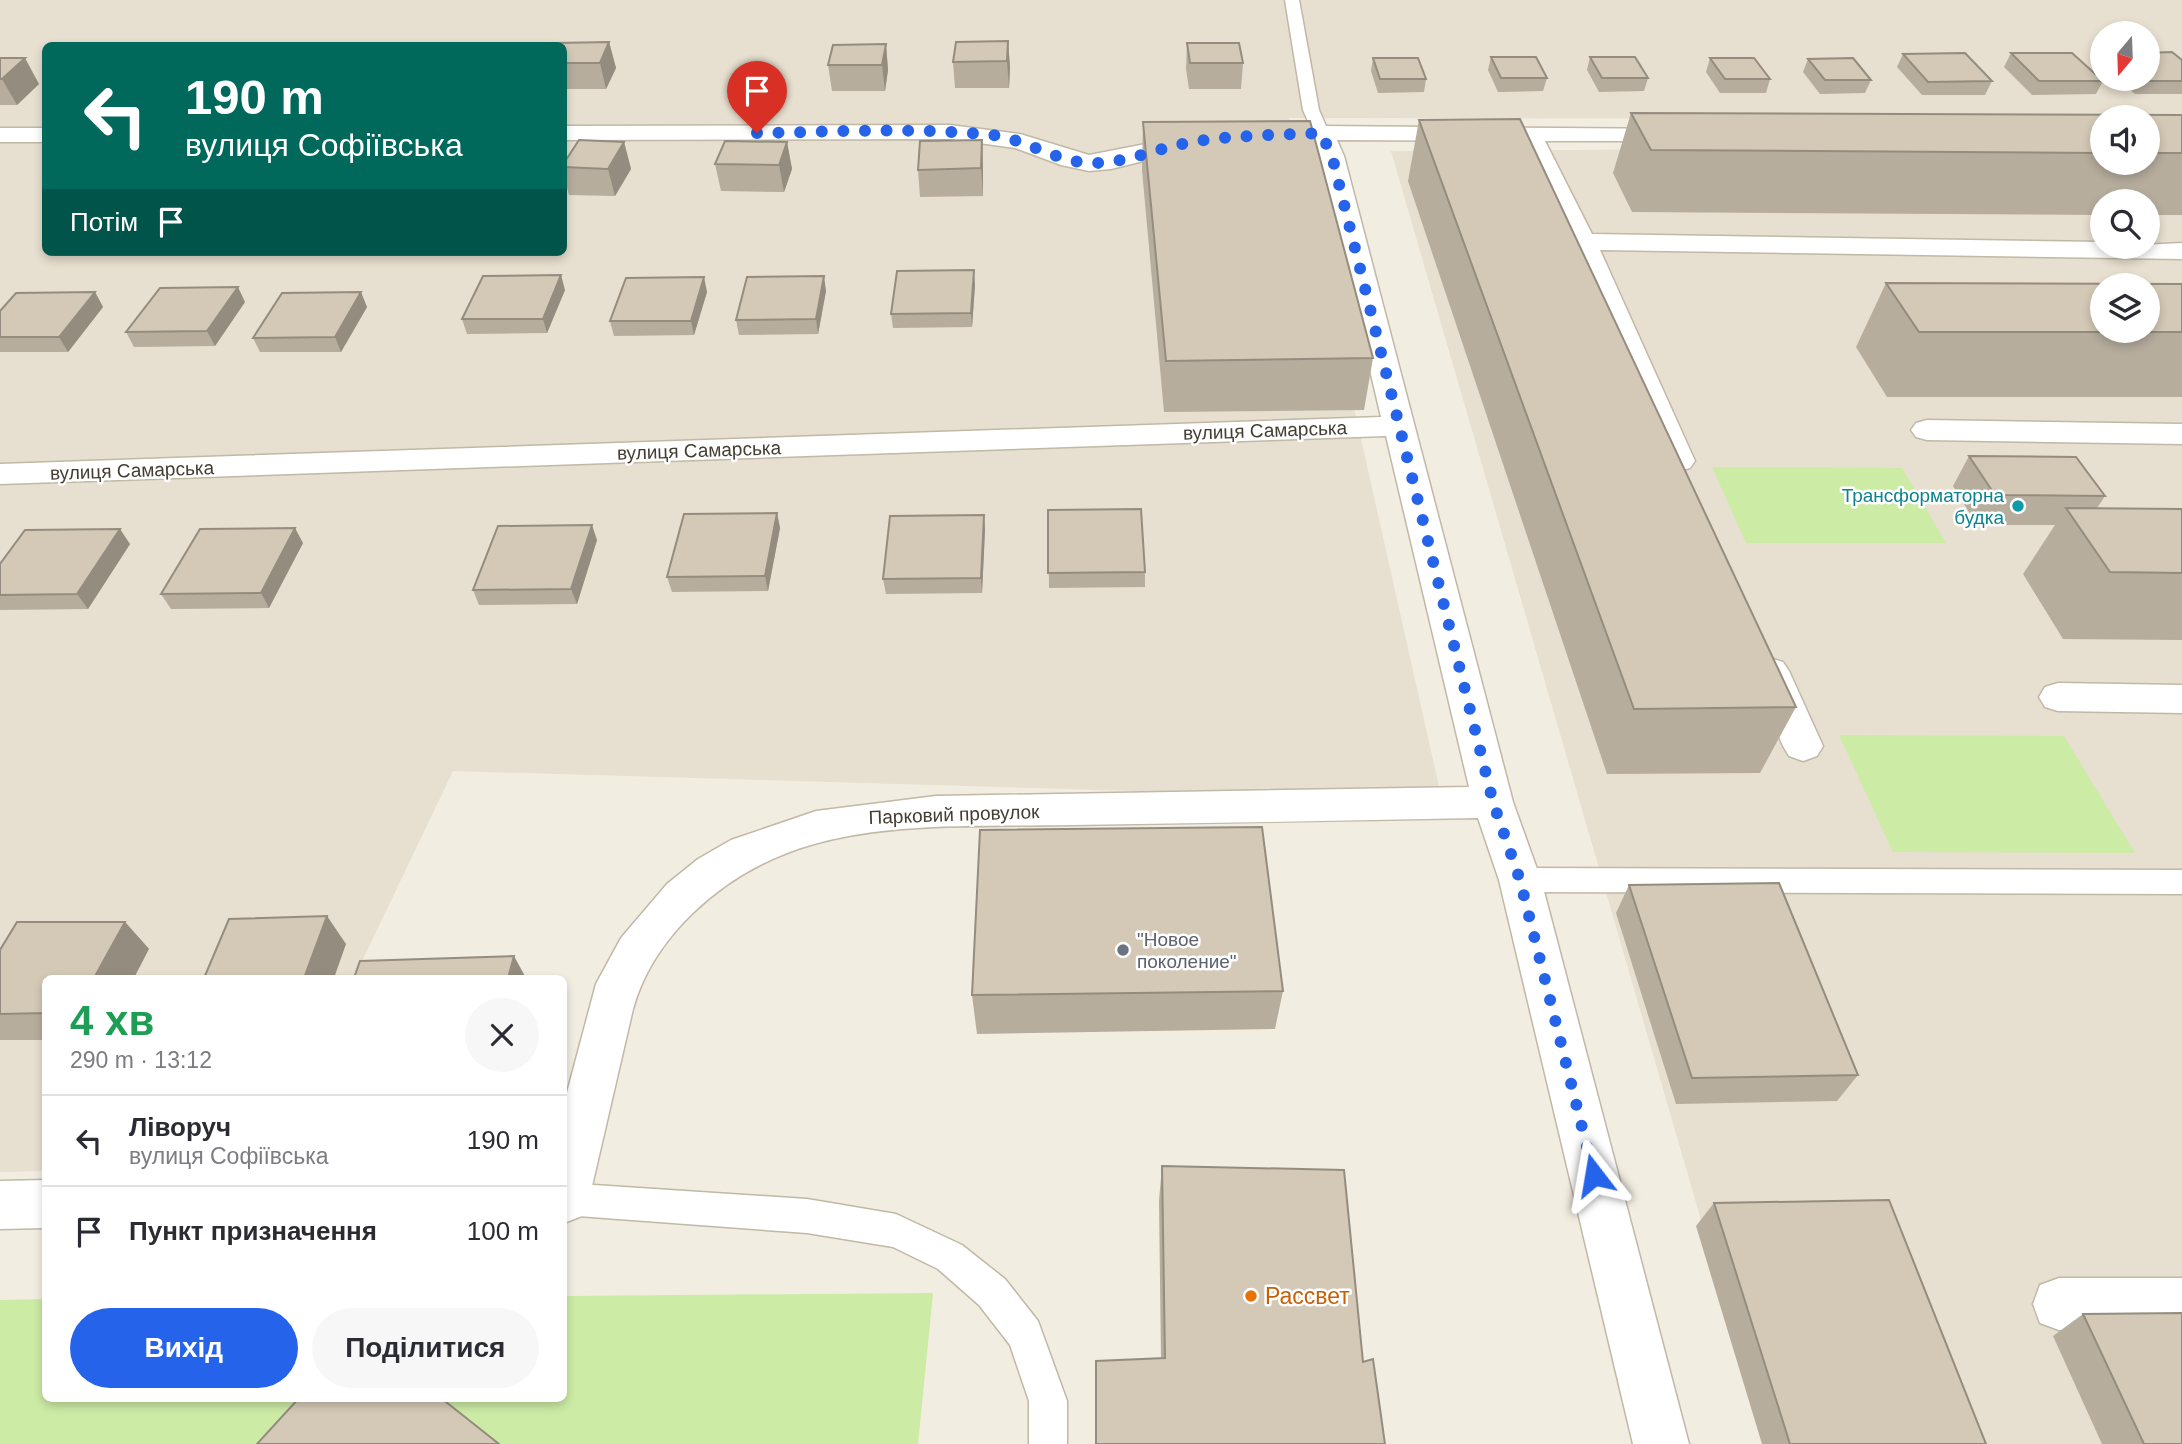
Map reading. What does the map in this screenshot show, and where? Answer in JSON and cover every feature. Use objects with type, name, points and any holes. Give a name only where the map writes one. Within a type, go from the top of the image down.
[{"type":"street","points":[[567,133],[950,132],[1007,138],[1070,160],[1089,163],[1111,161],[1211,140]]},
{"type":"street","points":[[1321,133],[1332,156],[1397,426],[1493,802],[1520,880],[1661,1444]]},
{"type":"street","points":[[1239,138],[1321,133],[1697,134]]},
{"type":"street","points":[[1529,133],[1583,242],[1688,481]]},
{"type":"street","points":[[0,135],[42,135]]},
{"type":"street","points":[[1583,242],[2182,251]]},
{"type":"street","name":"вулиця Самарська","points":[[0,474],[1397,426]]},
{"type":"street","points":[[1927,430],[2182,434]]},
{"type":"street","points":[[1759,645],[1803,746]]},
{"type":"street","points":[[2058,697],[2182,699]]},
{"type":"street","name":"Парковий провулок","points":[[567,1187],[615,992],[638,950],[666,913],[704,876],[742,852],[787,835],[858,819],[936,812],[1493,802]]},
{"type":"street","points":[[0,1205],[42,1204]]},
{"type":"street","points":[[2059,1304],[2182,1304]]},
{"type":"lane","points":[[1292,0],[1311,110],[1321,133]]},
{"type":"lane","points":[[1520,880],[2182,882]]},
{"type":"lane","points":[[567,1199],[807,1216],[896,1231],[950,1257],[992,1292],[1026,1334],[1048,1401],[1048,1444]]},
{"type":"shaded area","points":[[0,0],[2182,0],[2182,119],[2160,119],[2160,105],[2090,105],[2090,119],[1289,118],[1442,800],[453,771],[355,975],[42,975],[42,1171],[0,1172]]},
{"type":"shaded area","points":[[2090,147],[2090,175],[2160,175],[2160,157],[2182,147],[2182,1444],[1766,1444],[1391,151]]},
{"type":"green space","points":[[1712,467],[1902,468],[1946,543],[1746,543]]},
{"type":"green space","points":[[1839,735],[2064,736],[2135,853],[1893,852]]},
{"type":"green space","points":[[933,1293],[918,1444],[0,1444],[0,1300],[42,1299],[42,1402],[567,1402],[567,1296]]},
{"type":"building","points":[[1008,41],[1007,61],[953,62],[956,42]]},
{"type":"building","points":[[609,42],[600,63],[567,63],[567,43]]},
{"type":"building","points":[[1187,43],[1239,43],[1243,63],[1190,63]]},
{"type":"building","points":[[886,44],[882,65],[828,65],[833,45]]},
{"type":"building","points":[[2160,52],[2172,52],[2182,60],[2182,81],[2160,81]]},
{"type":"building","points":[[1965,53],[1992,81],[1928,82],[1903,54]]},
{"type":"building","points":[[2011,53],[2072,53],[2090,69],[2090,81],[2039,81]]},
{"type":"building","points":[[1491,57],[1536,57],[1547,78],[1501,78]]},
{"type":"building","points":[[1590,57],[1635,57],[1648,78],[1602,78]]},
{"type":"building","points":[[0,58],[25,58],[0,79]]},
{"type":"building","points":[[1373,58],[1418,58],[1426,79],[1380,79]]},
{"type":"building","points":[[1710,58],[1754,58],[1770,79],[1725,79]]},
{"type":"building","points":[[1853,58],[1871,80],[1825,80],[1808,59]]},
{"type":"building","points":[[1631,113],[2090,115],[2090,153],[1651,150]]},
{"type":"building","points":[[2160,115],[2182,115],[2182,153],[2160,153]]},
{"type":"building","points":[[1520,119],[1796,707],[1634,709],[1419,120]]},
{"type":"building","points":[[1310,121],[1373,358],[1166,361],[1143,122]]},
{"type":"building","points":[[579,140],[624,142],[608,169],[567,167],[567,158]]},
{"type":"building","points":[[982,140],[981,168],[918,170],[920,141]]},
{"type":"building","points":[[725,141],[787,142],[779,165],[715,164]]},
{"type":"building","points":[[974,270],[971,313],[891,314],[897,271]]},
{"type":"building","points":[[561,275],[543,319],[462,319],[483,276]]},
{"type":"building","points":[[824,276],[816,319],[736,320],[747,277]]},
{"type":"building","points":[[704,277],[691,321],[610,321],[626,278]]},
{"type":"building","points":[[1886,283],[2090,284],[2090,332],[1919,332]]},
{"type":"building","points":[[2160,284],[2182,284],[2182,332],[2160,332]]},
{"type":"building","points":[[238,287],[207,331],[126,332],[160,288]]},
{"type":"building","points":[[95,292],[59,337],[0,337],[0,311],[16,293]]},
{"type":"building","points":[[361,292],[335,337],[253,338],[282,293]]},
{"type":"building","points":[[1969,456],[2076,457],[2105,496],[1995,495]]},
{"type":"building","points":[[2066,508],[2182,509],[2182,573],[2110,572]]},
{"type":"building","points":[[1141,509],[1145,572],[1048,573],[1048,510]]},
{"type":"building","points":[[777,513],[765,576],[667,577],[684,514]]},
{"type":"building","points":[[984,515],[981,578],[883,579],[890,516]]},
{"type":"building","points":[[592,525],[571,589],[473,590],[498,526]]},
{"type":"building","points":[[295,528],[261,593],[161,594],[200,529]]},
{"type":"building","points":[[120,529],[77,594],[0,595],[0,564],[25,530]]},
{"type":"building","name":"\"Новое поколение\"","points":[[1262,827],[1283,991],[972,995],[980,830]]},
{"type":"building","points":[[1779,883],[1858,1075],[1692,1078],[1629,885]]},
{"type":"building","points":[[327,916],[305,975],[205,975],[229,919]]},
{"type":"building","points":[[17,922],[125,922],[96,975],[42,975],[42,1013],[0,1014],[0,950]]},
{"type":"building","points":[[514,956],[509,975],[355,975],[360,961]]},
{"type":"building","points":[[1162,1166],[1344,1170],[1363,1362],[1373,1359],[1385,1444],[1096,1444],[1096,1361],[1165,1358]]},
{"type":"building","points":[[1889,1200],[1986,1444],[1790,1444],[1714,1203]]},
{"type":"building","points":[[2182,1313],[2182,1444],[2144,1444],[2083,1314]]},
{"type":"building","points":[[295,1402],[446,1402],[499,1444],[257,1444]]},
{"type":"place","name":"Трансформаторна будка","points":[[2018,506]]},
{"type":"place","name":"\"Новое поколение\"","points":[[1123,950]]},
{"type":"place","name":"Рассвет","points":[[1251,1296]]},
{"type":"route","points":[[757,133],[950,132],[994,135],[1020,141],[1070,160],[1089,163],[1111,161],[1198,141],[1321,133],[1332,156],[1397,426],[1493,802],[1520,880],[1594,1175]]}]
